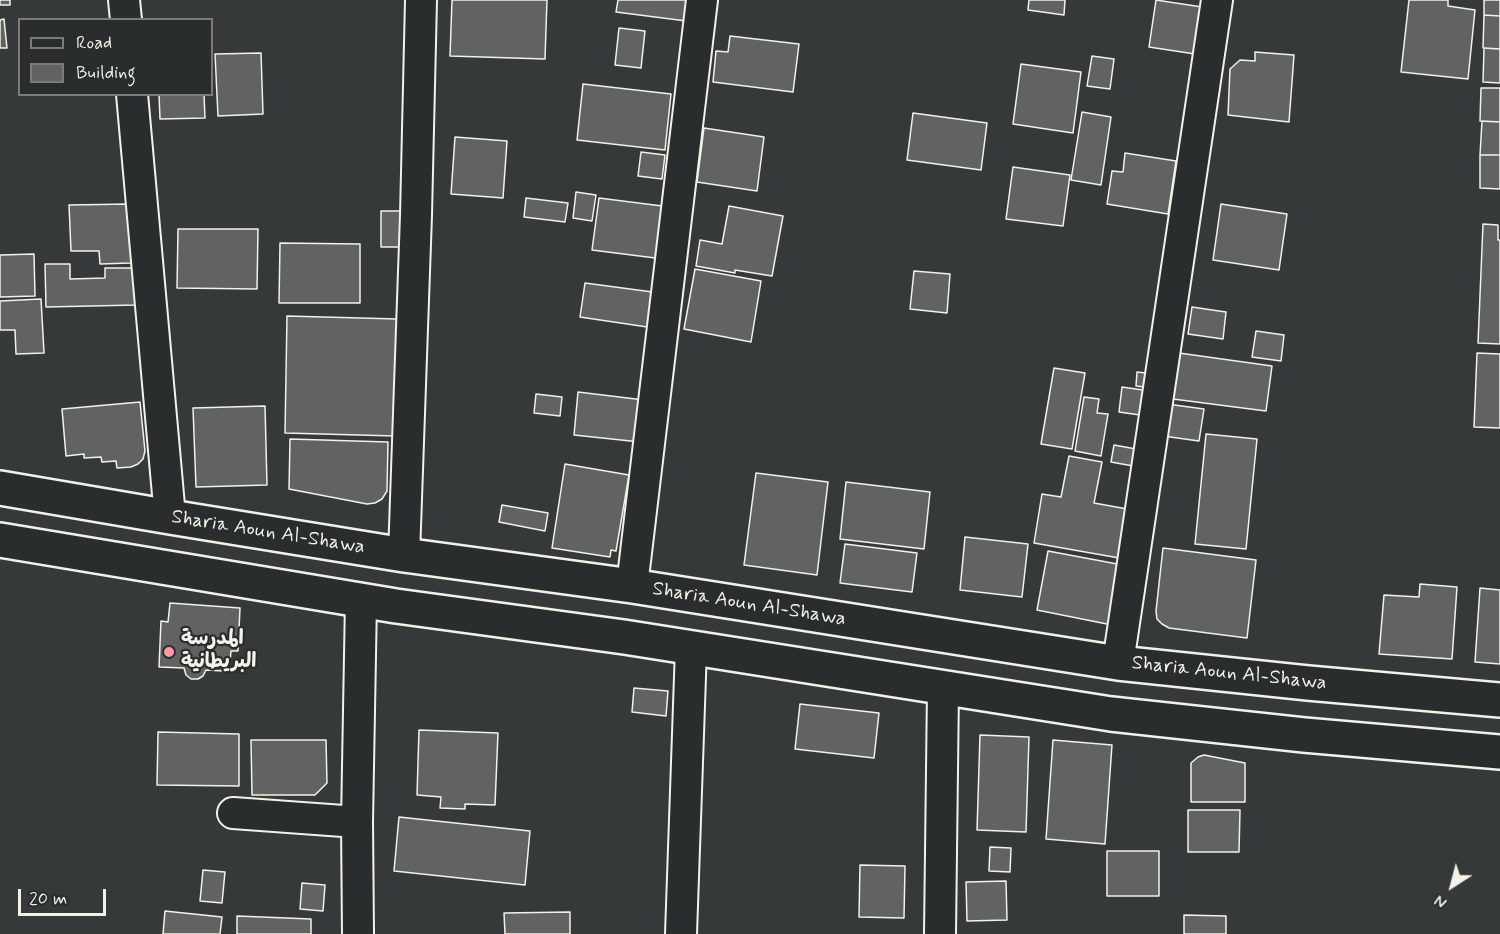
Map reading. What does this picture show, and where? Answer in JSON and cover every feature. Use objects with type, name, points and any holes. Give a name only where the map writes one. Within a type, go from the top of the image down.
[{"type":"main road","name":"Sharia Aoun Al-Shawa","points":[[0,488],[404,555],[632,586],[1118,663],[1500,700]]},
{"type":"main road","points":[[0,540],[361,600],[691,648],[1111,714],[1304,735],[1500,752]]},
{"type":"street","points":[[124,0],[126,18]]},
{"type":"street","points":[[404,555],[416,227],[421,0]]},
{"type":"street","points":[[632,586],[702,0]]},
{"type":"street","points":[[1118,663],[1217,0]]},
{"type":"street","points":[[132,96],[170,517]]},
{"type":"street","points":[[357,934],[361,600]]},
{"type":"street","points":[[681,934],[691,648]]},
{"type":"street","points":[[940,934],[943,688]]},
{"type":"street","points":[[233,813],[357,822]]},
{"type":"building","points":[[0,0],[10,0],[10,5],[0,5]]},
{"type":"building","points":[[452,0],[547,0],[545,59],[450,56]]},
{"type":"building","points":[[618,0],[696,0],[694,22],[616,12]]},
{"type":"building","points":[[1029,0],[1065,0],[1064,15],[1028,10]]},
{"type":"building","points":[[1156,0],[1202,7],[1195,54],[1149,47]]},
{"type":"building","points":[[1409,0],[1448,0],[1448,6],[1475,10],[1468,79],[1401,72]]},
{"type":"building","points":[[1484,0],[1500,0],[1500,16],[1484,15]]},
{"type":"building","points":[[1484,15],[1500,16],[1500,49],[1483,48]]},
{"type":"building","points":[[4,19],[7,48],[0,48],[0,20]]},
{"type":"building","points":[[619,28],[645,31],[641,68],[615,65]]},
{"type":"building","points":[[730,36],[799,44],[793,92],[713,82],[716,51],[728,52]]},
{"type":"building","points":[[1484,48],[1500,49],[1500,83],[1483,82]]},
{"type":"building","points":[[1255,52],[1294,55],[1289,122],[1228,115],[1230,69],[1240,60],[1255,61]]},
{"type":"building","points":[[261,53],[263,114],[218,116],[215,54]]},
{"type":"building","points":[[1092,56],[1114,59],[1110,89],[1087,86]]},
{"type":"building","points":[[1021,64],[1081,72],[1073,133],[1013,124]]},
{"type":"building","points":[[583,84],[671,94],[665,150],[577,140]]},
{"type":"building","points":[[1481,88],[1500,88],[1500,122],[1480,121]]},
{"type":"building","points":[[159,96],[204,96],[205,118],[160,119]]},
{"type":"building","points":[[1082,112],[1111,117],[1101,185],[1071,180]]},
{"type":"building","points":[[913,113],[987,123],[981,170],[907,160]]},
{"type":"building","points":[[1482,121],[1500,122],[1500,155],[1480,155]]},
{"type":"building","points":[[704,128],[764,137],[757,191],[697,182]]},
{"type":"building","points":[[455,137],[507,141],[503,198],[451,194]]},
{"type":"building","points":[[641,152],[665,155],[662,179],[638,176]]},
{"type":"building","points":[[1125,153],[1176,161],[1168,214],[1107,204],[1112,171],[1123,172]]},
{"type":"building","points":[[1480,155],[1500,155],[1500,189],[1480,188]]},
{"type":"building","points":[[1013,167],[1070,175],[1063,226],[1006,219]]},
{"type":"building","points":[[576,192],[596,195],[592,221],[573,218]]},
{"type":"building","points":[[526,198],[568,203],[565,222],[524,217]]},
{"type":"building","points":[[599,198],[670,207],[663,259],[592,250]]},
{"type":"building","points":[[129,204],[131,263],[100,264],[99,251],[71,251],[69,205]]},
{"type":"building","points":[[1221,204],[1287,214],[1279,270],[1213,260]]},
{"type":"building","points":[[729,206],[783,216],[772,276],[735,270],[735,273],[696,266],[700,240],[722,244]]},
{"type":"building","points":[[381,211],[407,211],[406,247],[381,247]]},
{"type":"building","points":[[1483,224],[1498,225],[1500,344],[1478,343]]},
{"type":"building","points":[[178,229],[258,229],[257,289],[177,288]]},
{"type":"building","points":[[280,243],[360,244],[360,303],[279,303]]},
{"type":"building","points":[[34,254],[35,296],[0,297],[0,255]]},
{"type":"building","points":[[45,264],[70,264],[70,279],[105,278],[105,268],[135,268],[136,305],[46,307]]},
{"type":"building","points":[[695,269],[761,281],[751,342],[684,329]]},
{"type":"building","points":[[914,271],[950,274],[947,313],[910,309]]},
{"type":"building","points":[[585,283],[660,293],[654,328],[580,317]]},
{"type":"building","points":[[41,299],[44,353],[16,354],[15,330],[0,330],[0,301]]},
{"type":"building","points":[[1192,307],[1226,312],[1223,339],[1188,334]]},
{"type":"building","points":[[287,316],[397,319],[395,436],[285,433]]},
{"type":"building","points":[[1256,331],[1284,335],[1281,361],[1252,357]]},
{"type":"building","points":[[1179,353],[1272,366],[1266,411],[1173,399]]},
{"type":"building","points":[[1477,353],[1500,354],[1500,428],[1474,427]]},
{"type":"building","points":[[1054,368],[1085,373],[1072,449],[1041,444]]},
{"type":"building","points":[[1137,372],[1155,374],[1153,388],[1136,386]]},
{"type":"building","points":[[1122,387],[1150,391],[1147,416],[1119,412]]},
{"type":"building","points":[[578,392],[644,400],[640,442],[574,435]]},
{"type":"building","points":[[536,394],[562,397],[560,416],[534,413]]},
{"type":"building","points":[[1084,397],[1099,399],[1097,413],[1108,414],[1101,456],[1075,451]]},
{"type":"building","points":[[140,402],[145,451],[143,459],[138,464],[117,468],[116,461],[102,462],[101,457],[84,458],[84,454],[66,456],[62,409]]},
{"type":"building","points":[[1167,404],[1204,409],[1199,441],[1163,436]]},
{"type":"building","points":[[265,406],[267,485],[196,487],[193,408]]},
{"type":"building","points":[[1206,434],[1257,439],[1246,549],[1195,544]]},
{"type":"building","points":[[290,439],[388,442],[387,491],[382,499],[367,504],[289,489]]},
{"type":"building","points":[[1114,445],[1136,449],[1133,466],[1111,462]]},
{"type":"building","points":[[1069,456],[1102,462],[1094,503],[1133,510],[1125,559],[1034,543],[1042,494],[1061,497]]},
{"type":"building","points":[[565,464],[629,475],[616,551],[611,550],[610,557],[552,548]]},
{"type":"building","points":[[756,473],[828,482],[817,575],[744,565]]},
{"type":"building","points":[[846,482],[930,492],[924,549],[840,539]]},
{"type":"building","points":[[502,505],[548,513],[545,531],[499,522]]},
{"type":"building","points":[[965,537],[1028,544],[1022,597],[960,590]]},
{"type":"building","points":[[845,544],[917,553],[912,592],[840,583]]},
{"type":"building","points":[[1163,548],[1256,560],[1247,638],[1169,628],[1157,619]]},
{"type":"building","points":[[1048,551],[1128,566],[1117,626],[1037,610]]},
{"type":"building","points":[[1420,584],[1457,587],[1452,659],[1379,654],[1384,595],[1419,597]]},
{"type":"building","points":[[1480,588],[1500,590],[1500,664],[1475,662]]},
{"type":"building","points":[[170,603],[240,608],[238,651],[231,651],[230,662],[223,661],[223,671],[206,670],[198,679],[191,679],[186,675],[184,668],[159,667],[161,621],[168,622]]},
{"type":"building","points":[[634,688],[668,691],[666,716],[632,712]]},
{"type":"building","points":[[800,704],[879,713],[874,758],[795,749]]},
{"type":"building","points":[[419,730],[498,733],[495,805],[465,804],[465,809],[440,808],[441,797],[417,795]]},
{"type":"building","points":[[158,732],[239,734],[239,786],[157,785]]},
{"type":"building","points":[[980,735],[1029,737],[1026,832],[977,830]]},
{"type":"building","points":[[251,740],[326,740],[327,783],[315,795],[252,795]]},
{"type":"building","points":[[1053,740],[1112,745],[1105,844],[1046,839]]},
{"type":"building","points":[[1204,755],[1245,763],[1245,802],[1191,802],[1191,763]]},
{"type":"building","points":[[1188,810],[1240,810],[1239,852],[1188,852]]},
{"type":"building","points":[[399,817],[530,831],[525,885],[394,871]]},
{"type":"building","points":[[990,847],[1011,848],[1010,872],[989,871]]},
{"type":"building","points":[[1107,851],[1159,851],[1159,896],[1107,896]]},
{"type":"building","points":[[860,865],[905,866],[904,918],[859,917]]},
{"type":"building","points":[[203,870],[225,872],[222,903],[200,901]]},
{"type":"building","points":[[1006,881],[1007,920],[967,921],[966,882]]},
{"type":"building","points":[[302,883],[325,885],[323,911],[300,909]]},
{"type":"building","points":[[165,911],[222,917],[220,934],[163,934]]},
{"type":"building","points":[[570,912],[570,934],[505,934],[504,913]]},
{"type":"building","points":[[1184,915],[1226,916],[1226,934],[1184,934]]},
{"type":"building","points":[[237,916],[311,919],[311,934],[237,934]]},
{"type":"place","name":"المدرسة البريطانية","points":[[169,652]]}]
